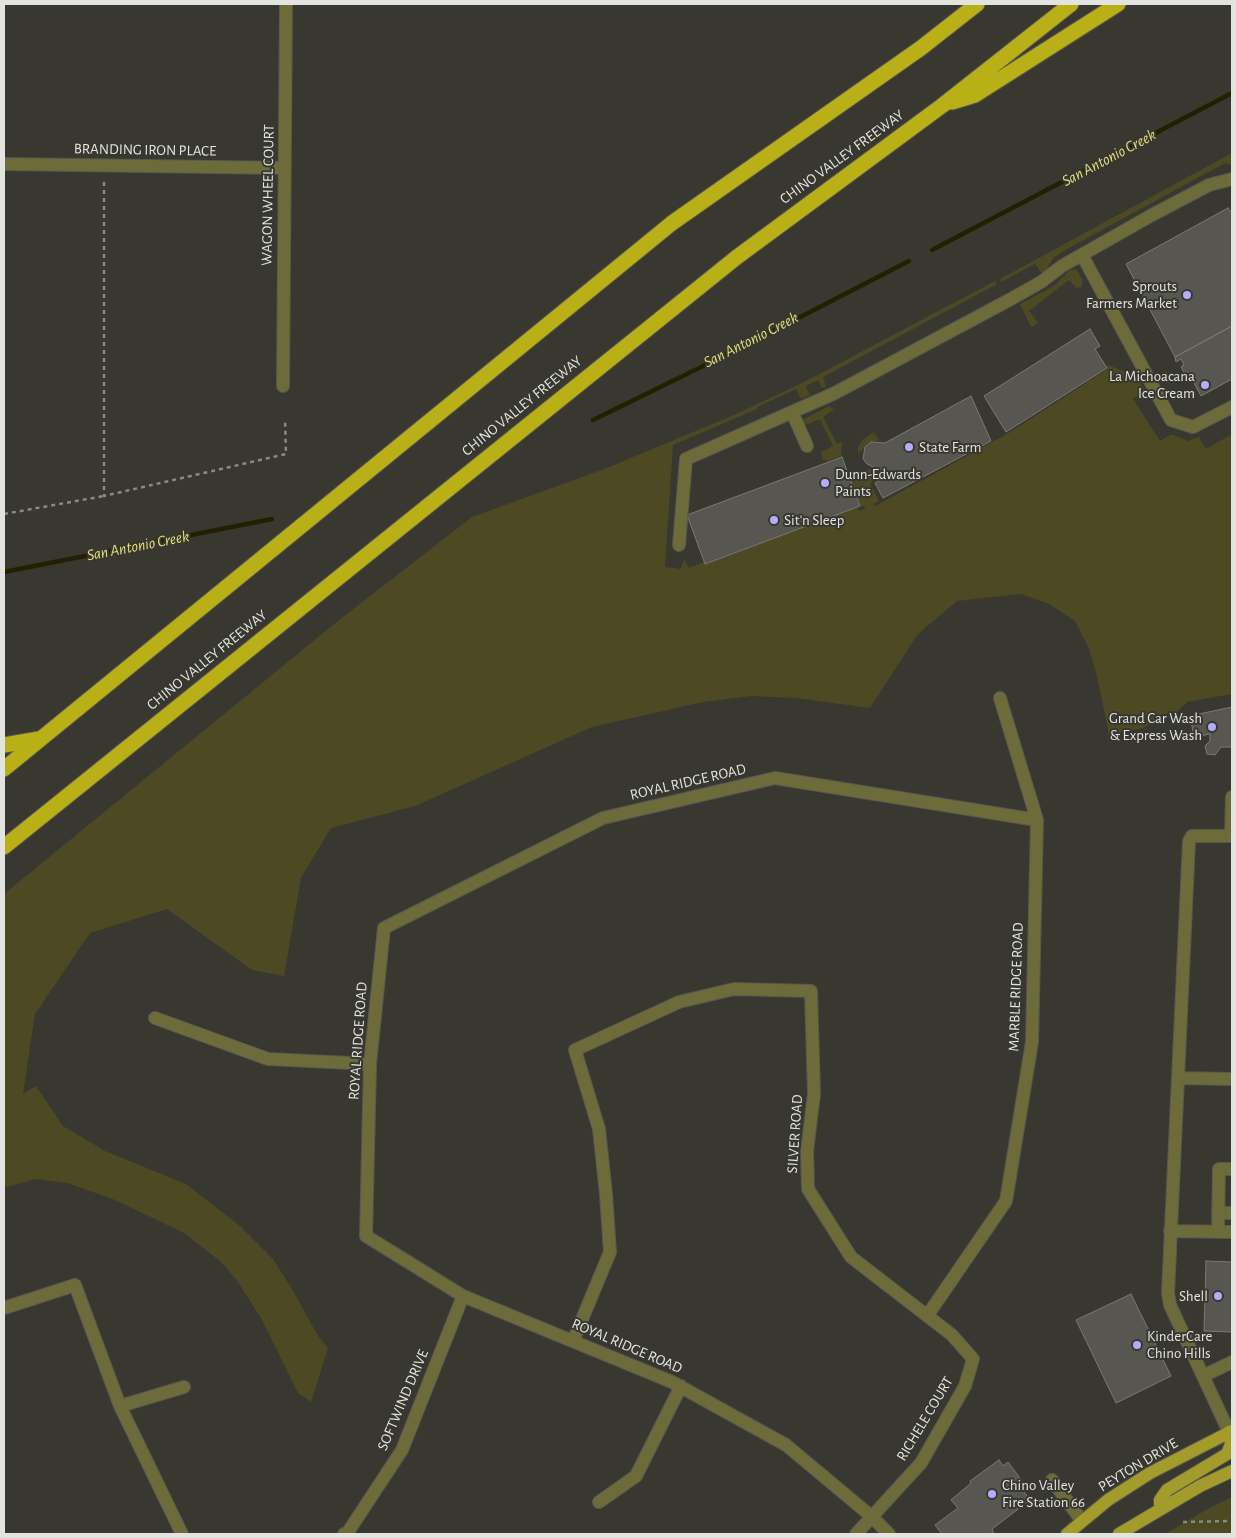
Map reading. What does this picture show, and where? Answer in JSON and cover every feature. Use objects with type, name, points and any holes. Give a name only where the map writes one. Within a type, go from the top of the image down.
[{"type":"highway","points":[[4,769],[672,223],[921,48],[977,4]]},
{"type":"highway","name":"CHINO VALLEY FREEWAY","points":[[4,847],[737,257],[943,104],[1071,4]]},
{"type":"highway","points":[[943,104],[975,95],[1118,4]]},
{"type":"highway","points":[[4,745],[40,739]]},
{"type":"main road","points":[[1162,1508],[1160,1500],[1167,1490],[1227,1454],[1231,1444],[1231,1432]]},
{"type":"main road","name":"PEYTON DRIVE","points":[[1067,1534],[1108,1500],[1150,1473],[1231,1432]]},
{"type":"main road","points":[[1118,1534],[1232,1471]]},
{"type":"street","name":"WAGON WHEEL COURT","points":[[283,386],[286,4]]},
{"type":"street","name":"BRANDING IRON PLACE","points":[[4,164],[285,168]]},
{"type":"street","points":[[679,545],[686,459],[835,393],[962,327],[1041,282],[1062,266],[1208,185],[1232,181]]},
{"type":"street","points":[[1082,255],[1171,420],[1193,427],[1232,407]]},
{"type":"street","points":[[792,412],[806,446]]},
{"type":"street","name":"MARBLE RIDGE ROAD","points":[[927,1316],[1006,1201],[1032,1042],[1037,820],[1000,698]]},
{"type":"street","name":"ROYAL RIDGE ROAD","points":[[889,1534],[871,1516],[786,1445],[681,1386],[463,1296],[366,1236],[370,1064],[384,928],[603,818],[775,778],[1037,820]]},
{"type":"street","points":[[1231,1432],[1170,1305],[1168,1293],[1189,841],[1192,836],[1232,836],[1232,797]]},
{"type":"street","name":"SILVER ROAD","points":[[573,1341],[610,1252],[599,1129],[575,1050],[679,1002],[734,989],[811,991],[814,1094],[807,1151],[808,1189],[851,1257],[952,1335],[973,1359]]},
{"type":"street","points":[[156,1018],[268,1059],[370,1064]]},
{"type":"street","points":[[1178,1078],[1232,1080]]},
{"type":"street","points":[[1218,1232],[1219,1169],[1232,1169]]},
{"type":"street","points":[[1218,1212],[1232,1213]]},
{"type":"street","points":[[1170,1231],[1232,1232]]},
{"type":"street","points":[[4,1308],[75,1285],[120,1406],[182,1534]]},
{"type":"street","name":"SOFTWIND DRIVE","points":[[344,1534],[348,1532],[402,1450],[463,1296]]},
{"type":"street","name":"RICHELE COURT","points":[[856,1534],[921,1463],[965,1386],[973,1359]]},
{"type":"street","points":[[1203,1376],[1232,1362]]},
{"type":"street","points":[[599,1502],[636,1476],[681,1386]]},
{"type":"street","points":[[120,1406],[184,1387]]},
{"type":"street","points":[[1052,1480],[1082,1522]]},
{"type":"path","points":[[104,182],[104,496]]},
{"type":"path","points":[[4,514],[104,496],[286,454],[285,420]]},
{"type":"path","points":[[1183,1522],[1232,1521]]},
{"type":"shaded area","points":[[1232,153],[1232,165],[1225,163],[1067,249],[1054,257],[1044,273],[1035,264],[1001,282],[1000,279]]},
{"type":"shaded area","points":[[1076,269],[1083,281],[1081,287],[1076,288],[1069,280],[1029,311],[1038,322],[1031,327],[1020,304],[1054,286],[1070,270]]},
{"type":"shaded area","points":[[995,281],[997,284],[823,377],[826,387],[822,388],[818,380],[806,386],[810,395],[801,399],[796,389],[757,407],[757,409],[673,445],[665,567],[681,569],[684,559],[689,568],[704,562],[706,564],[857,507],[859,511],[865,509],[864,506],[861,507],[851,479],[870,469],[875,479],[870,484],[879,501],[873,504],[875,506],[1007,434],[1108,369],[1106,366],[1108,365],[1133,375],[1140,382],[1145,391],[1133,399],[1160,441],[1171,434],[1188,441],[1199,437],[1206,449],[1232,434],[1232,694],[1187,702],[1175,714],[1169,714],[1143,728],[1109,735],[1097,676],[1088,646],[1075,621],[1049,604],[1021,594],[957,601],[918,634],[870,708],[796,698],[751,696],[703,702],[592,727],[415,806],[331,828],[301,878],[284,976],[252,970],[167,909],[90,933],[35,1014],[23,1094],[36,1086],[63,1126],[105,1151],[186,1184],[240,1226],[273,1259],[318,1336],[328,1348],[311,1402],[298,1393],[262,1320],[238,1282],[221,1262],[184,1233],[115,1200],[68,1183],[35,1179],[4,1188],[4,894],[339,620],[472,517],[604,469],[734,415],[806,381]]},
{"type":"shaded area","points":[[829,406],[834,410],[823,417],[837,444],[842,442],[841,456],[827,461],[823,460],[821,452],[833,446],[820,419],[806,425],[802,420]]},
{"type":"shaded area","points":[[874,432],[879,441],[871,442],[858,453],[862,440]]},
{"type":"shaded area","points":[[1232,1497],[1232,1534],[1165,1534],[1209,1508]]},
{"type":"building","name":"Sprouts Farmers Market","points":[[1228,208],[1232,213],[1232,326],[1175,357],[1126,264]]},
{"type":"building","points":[[1232,326],[1232,379],[1201,396],[1192,379],[1189,381],[1181,367],[1184,365],[1181,359],[1176,362],[1175,357]]},
{"type":"building","points":[[1090,329],[1100,346],[1095,349],[1107,368],[1006,432],[984,396]]},
{"type":"building","points":[[971,396],[991,441],[883,498],[875,483],[881,480],[875,468],[867,464],[863,459],[865,447],[871,442],[885,443]]},
{"type":"building","points":[[842,457],[860,506],[705,564],[687,515]]},
{"type":"building","name":"Grand Car Wash & Express Wash","points":[[1232,707],[1232,752],[1231,747],[1221,747],[1215,755],[1207,754],[1205,746],[1210,741],[1210,734],[1194,737],[1191,721],[1200,719],[1199,714]]},
{"type":"building","name":"Shell","points":[[1206,1261],[1232,1262],[1232,1332],[1204,1331]]},
{"type":"building","points":[[1131,1294],[1171,1376],[1116,1403],[1076,1320]]},
{"type":"building","name":"Chino Valley Fire Station 66","points":[[999,1460],[1003,1466],[1008,1462],[1025,1485],[1021,1488],[1030,1500],[992,1529],[994,1534],[942,1534],[935,1525],[958,1508],[951,1500],[971,1483],[970,1481]]},
{"type":"waterway","name":"San Antonio Creek","points":[[932,250],[1232,93]]},
{"type":"waterway","name":"San Antonio Creek","points":[[593,420],[744,346],[909,261]]},
{"type":"waterway","name":"San Antonio Creek","points":[[4,572],[272,519]]},
{"type":"place","name":"Sprouts Farmers Market","points":[[1187,295]]},
{"type":"place","name":"La Michoacana Ice Cream","points":[[1205,385]]},
{"type":"place","name":"State Farm","points":[[909,447]]},
{"type":"place","name":"Dunn-Edwards Paints","points":[[825,483]]},
{"type":"place","name":"Sit'n Sleep","points":[[774,520]]},
{"type":"place","name":"Grand Car Wash & Express Wash","points":[[1212,727]]},
{"type":"place","name":"Shell","points":[[1218,1296]]},
{"type":"place","name":"KinderCare Chino Hills","points":[[1137,1345]]},
{"type":"place","name":"Chino Valley Fire Station 66","points":[[992,1494]]}]
